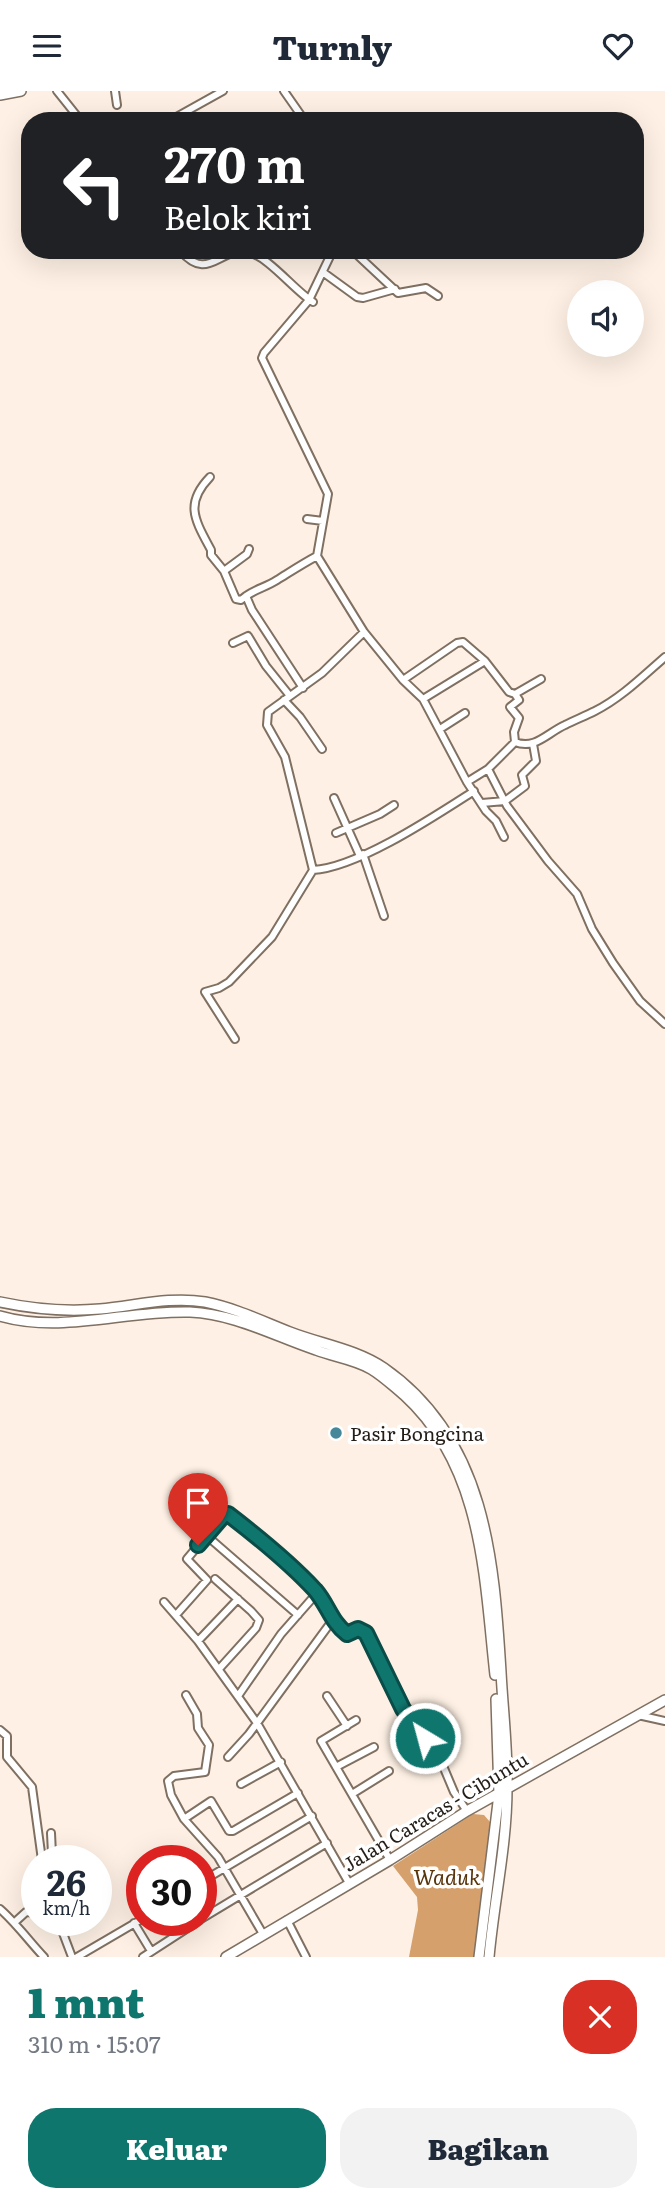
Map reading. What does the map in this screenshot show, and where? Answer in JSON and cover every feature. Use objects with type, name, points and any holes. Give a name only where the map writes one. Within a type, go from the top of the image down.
[{"type":"main road","points":[[0,95],[21,91]]},
{"type":"main road","points":[[0,1302],[41,1310],[99,1309],[174,1300],[229,1307],[371,1360],[401,1381],[425,1405],[451,1439],[480,1504],[489,1540],[498,1616],[503,1791],[489,1957]]},
{"type":"main road","points":[[0,1316],[24,1321],[67,1323],[164,1312],[193,1312],[238,1321],[370,1368],[426,1418],[456,1465],[468,1495],[480,1542],[496,1680],[503,1791],[481,1925],[479,1957]]},
{"type":"main road","name":"Jalan Caracas - Cibuntu","points":[[231,1956],[467,1811],[665,1700]]},
{"type":"street","points":[[57,91],[74,112]]},
{"type":"street","points":[[115,91],[117,105]]},
{"type":"street","points":[[185,112],[223,91]]},
{"type":"street","points":[[284,91],[299,112]]},
{"type":"street","points":[[188,259],[201,265],[222,259]]},
{"type":"street","points":[[262,259],[311,301]]},
{"type":"street","points":[[329,259],[311,301],[262,358],[328,494],[317,557],[364,632],[403,680],[423,699],[467,782],[504,837]]},
{"type":"street","points":[[362,259],[400,293],[426,288],[438,296]]},
{"type":"street","points":[[324,273],[357,297],[363,298],[395,289]]},
{"type":"street","points":[[210,477],[196,495],[193,510],[211,555],[224,571],[236,599],[241,600],[256,588],[275,582],[296,567],[317,557]]},
{"type":"street","points":[[307,519],[323,521]]},
{"type":"street","points":[[224,571],[247,554],[249,548]]},
{"type":"street","points":[[246,596],[252,610],[303,688]]},
{"type":"street","points":[[235,1039],[205,992],[229,982],[272,937],[313,870],[285,757],[267,725],[268,712],[322,673],[364,632]]},
{"type":"street","points":[[233,643],[248,636],[265,666],[322,749]]},
{"type":"street","points":[[403,680],[460,642],[485,661],[509,692],[515,694],[519,700],[510,707],[519,719],[514,731],[515,742]]},
{"type":"street","points":[[515,742],[533,744],[563,725],[597,711],[665,657]]},
{"type":"street","points":[[423,699],[485,661]]},
{"type":"street","points":[[515,694],[541,679]]},
{"type":"street","points":[[440,729],[465,713]]},
{"type":"street","points":[[467,782],[488,769],[515,742]]},
{"type":"street","points":[[482,803],[505,801],[525,786],[522,775],[536,761],[533,744]]},
{"type":"street","points":[[488,769],[505,801],[548,861],[576,894],[592,929],[628,985],[665,1024]]},
{"type":"street","points":[[313,870],[326,869],[361,855],[474,792]]},
{"type":"street","points":[[334,798],[361,855],[384,916]]},
{"type":"street","points":[[336,834],[394,806]]},
{"type":"street","points":[[176,1615],[207,1580],[187,1559],[223,1516],[228,1514],[290,1566],[317,1593],[332,1621],[347,1634],[358,1629],[366,1633],[403,1709],[440,1758],[454,1792],[467,1811]]},
{"type":"street","points":[[207,1536],[298,1615]]},
{"type":"street","points":[[215,1579],[259,1621],[256,1628],[219,1669]]},
{"type":"street","points":[[237,1696],[281,1634],[317,1593]]},
{"type":"street","points":[[198,1641],[238,1599]]},
{"type":"street","points":[[164,1602],[198,1641],[257,1723],[349,1883]]},
{"type":"street","points":[[228,1757],[257,1723],[332,1621]]},
{"type":"street","points":[[186,1695],[197,1714],[198,1728],[209,1745],[205,1772],[174,1776],[167,1781],[171,1795],[184,1819],[218,1857],[263,1934]]},
{"type":"street","points":[[327,1696],[347,1726]]},
{"type":"street","points":[[636,1714],[665,1721]]},
{"type":"street","points":[[356,1720],[321,1741],[390,1860]]},
{"type":"street","points":[[0,1730],[7,1737],[7,1757],[32,1787],[42,1845]]},
{"type":"street","points":[[336,1767],[374,1747]]},
{"type":"street","points":[[241,1784],[281,1762]]},
{"type":"street","points":[[352,1794],[389,1771]]},
{"type":"street","points":[[184,1819],[211,1801],[231,1832],[298,1793]]},
{"type":"street","points":[[217,1873],[312,1816]]},
{"type":"street","points":[[51,1833],[52,1845]]},
{"type":"street","points":[[217,1909],[327,1843]]},
{"type":"street","points":[[0,1909],[15,1921],[19,1931],[44,1957]]},
{"type":"street","points":[[15,1921],[21,1916]]},
{"type":"street","points":[[287,1920],[306,1957]]},
{"type":"street","points":[[77,1957],[126,1928]]},
{"type":"street","points":[[64,1936],[72,1957]]},
{"type":"street","points":[[142,1936],[151,1951]]},
{"type":"street","points":[[143,1957],[174,1936]]},
{"type":"water","name":"Waduk","points":[[473,1814],[484,1815],[490,1822],[474,1957],[409,1957],[418,1910],[417,1897],[393,1866]]},
{"type":"place","name":"Pasir Bongcina","points":[[336,1433]]},
{"type":"route","points":[[198,1545],[223,1516],[228,1514],[290,1566],[317,1593],[326,1605],[332,1621],[347,1634],[358,1629],[366,1633],[403,1709],[425,1738]]}]
